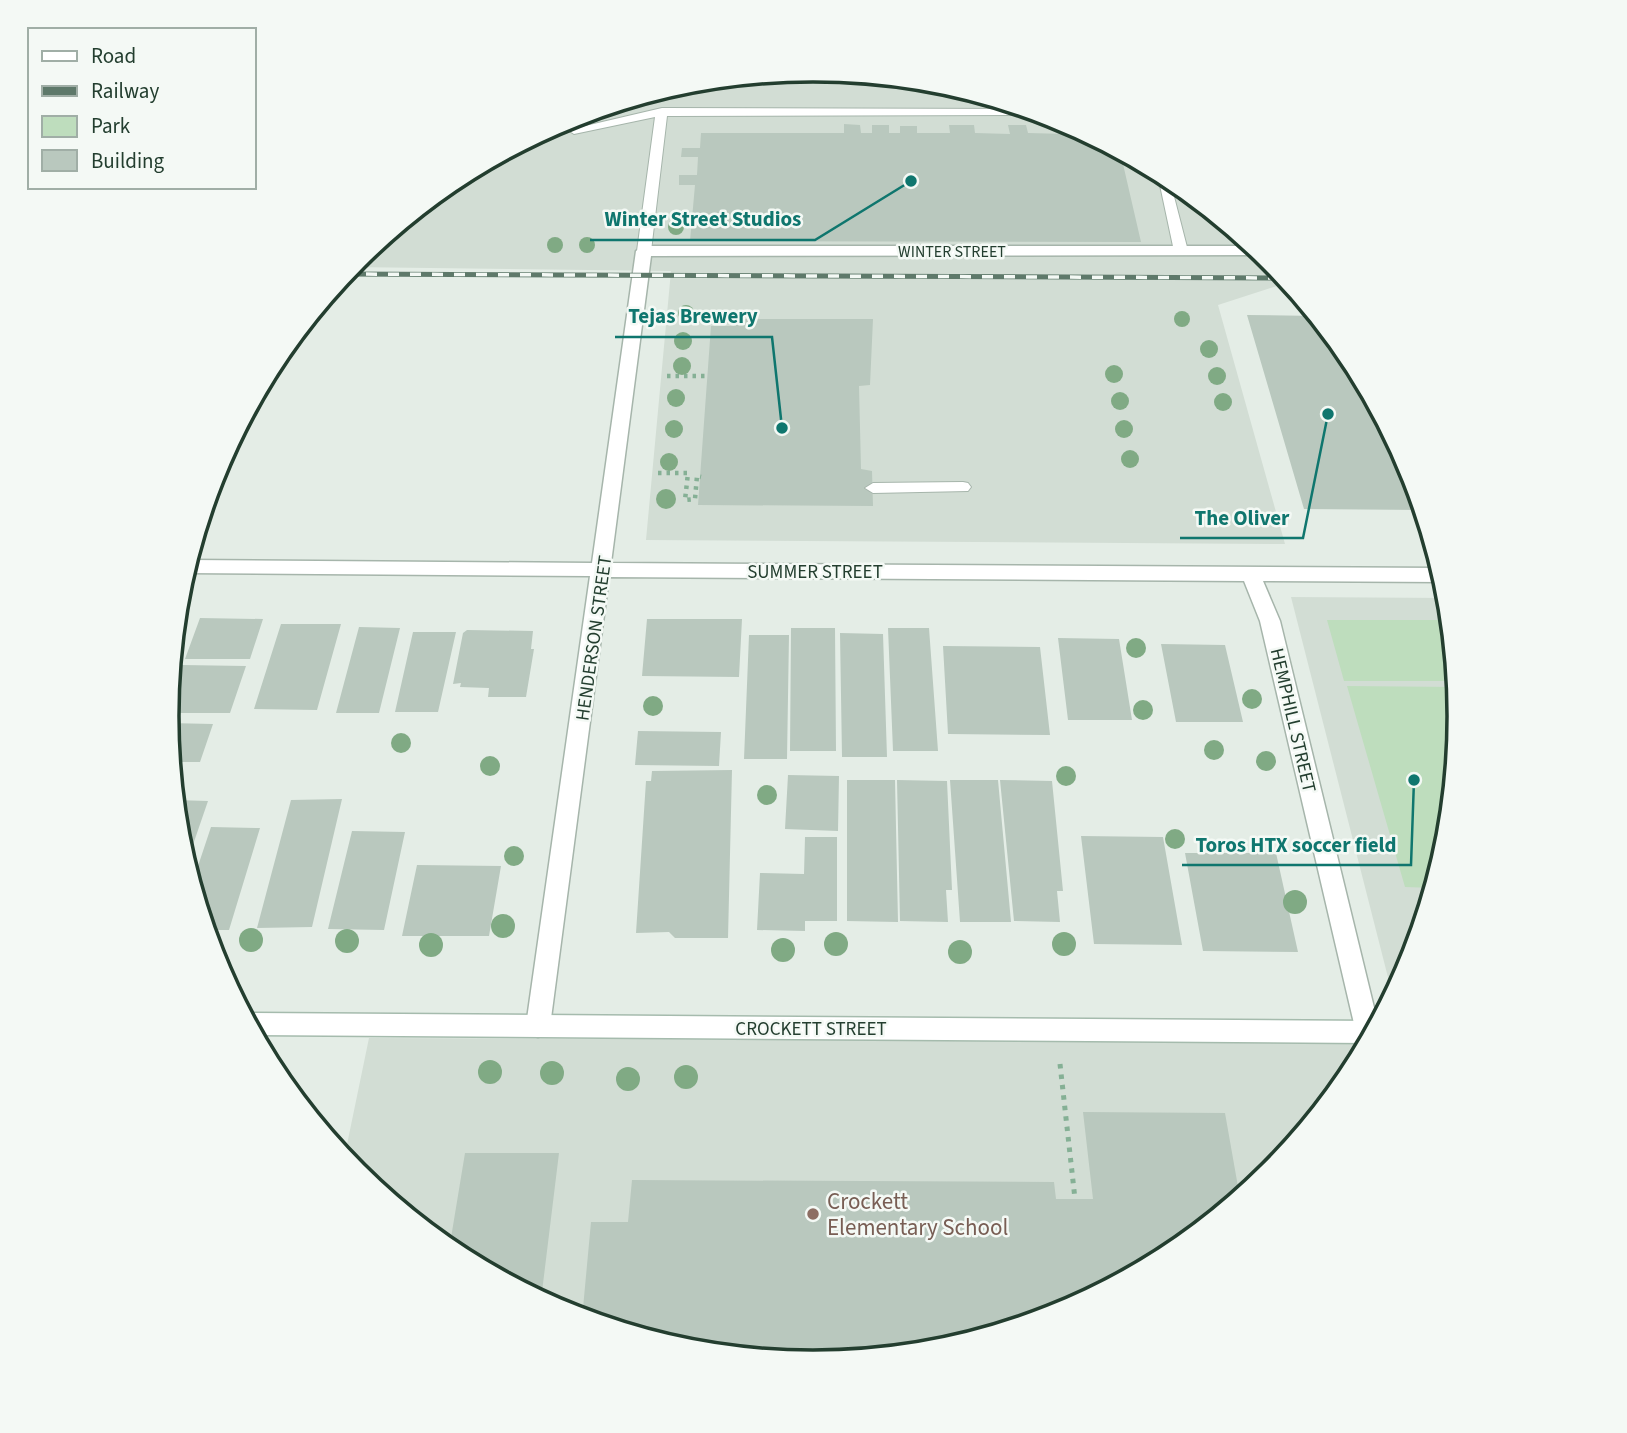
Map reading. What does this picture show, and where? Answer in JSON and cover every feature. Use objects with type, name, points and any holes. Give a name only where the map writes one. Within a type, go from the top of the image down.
[{"type":"street","name":"WINTER STREET","points":[[644,251],[1244,251]]},
{"type":"street","name":"HENDERSON STREET","points":[[538,1026],[644,251]]},
{"type":"street","name":"SUMMER STREET","points":[[197,567],[1432,575]]},
{"type":"street","name":"HEMPHILL STREET","points":[[1251,574],[1270,621],[1369,1023]]},
{"type":"street","name":"CROCKETT STREET","points":[[259,1024],[1364,1032]]},
{"type":"lane","points":[[574,130],[662,112],[1007,113]]},
{"type":"lane","points":[[644,251],[662,112]]},
{"type":"lane","points":[[1166,189],[1181,251]]},
{"type":"lane","points":[[873,488],[963,488]]},
{"type":"path","points":[[673,321],[736,322]]},
{"type":"path","points":[[667,376],[708,376]]},
{"type":"path","points":[[658,473],[688,473],[685,500],[695,499],[697,477],[701,477]]},
{"type":"path","points":[[1056,1030],[1075,1199]]},
{"type":"shaded area","points":[[814,82],[896,88],[978,104],[1056,131],[1131,167],[1200,213],[1278,285],[1218,305],[1285,544],[646,540],[671,271],[366,267],[427,213],[496,167],[571,131],[649,104],[731,88]]},
{"type":"shaded area","points":[[1291,597],[1437,598],[1448,716],[1442,799],[1426,881],[1414,920],[1389,981]]},
{"type":"shaded area","name":"Crockett Elementary School","points":[[369,1038],[1358,1042],[1317,1103],[1262,1165],[1200,1220],[1166,1244],[1094,1285],[1017,1317],[937,1339],[896,1345],[814,1351],[731,1345],[690,1339],[610,1317],[533,1285],[461,1244],[395,1193],[347,1145]]},
{"type":"green space","points":[[1327,620],[1440,620],[1446,681],[1344,681]]},
{"type":"green space","points":[[1347,686],[1447,687],[1446,758],[1436,840],[1424,888],[1405,887]]},
{"type":"building","points":[[844,124],[860,125],[861,133],[872,133],[872,125],[889,125],[889,133],[900,133],[900,126],[917,126],[917,133],[950,133],[949,125],[974,125],[975,133],[1010,134],[1008,125],[1026,125],[1028,133],[1062,134],[1123,163],[1141,242],[690,241],[695,185],[679,185],[679,175],[697,175],[698,157],[681,157],[682,148],[700,148],[701,133],[844,133]]},
{"type":"building","points":[[1247,315],[1305,316],[1363,399],[1382,436],[1413,510],[1304,509]]},
{"type":"building","points":[[737,319],[873,319],[870,385],[859,386],[861,469],[872,471],[873,506],[698,505],[711,326],[736,326]]},
{"type":"building","points":[[200,618],[263,619],[250,659],[185,659]]},
{"type":"building","points":[[647,619],[742,619],[739,677],[642,676]]},
{"type":"building","points":[[281,624],[341,624],[317,710],[254,709]]},
{"type":"building","points":[[359,627],[400,628],[379,713],[336,713]]},
{"type":"building","points":[[791,628],[835,628],[836,751],[790,751]]},
{"type":"building","points":[[888,628],[929,628],[938,751],[893,751]]},
{"type":"building","points":[[467,630],[533,631],[531,649],[534,649],[526,697],[488,697],[489,688],[460,687],[461,683],[453,684],[463,633]]},
{"type":"building","points":[[413,632],[456,632],[438,712],[395,712]]},
{"type":"building","points":[[840,633],[883,634],[887,757],[842,757]]},
{"type":"building","points":[[749,635],[789,635],[787,759],[744,759]]},
{"type":"building","points":[[1058,638],[1119,639],[1132,720],[1068,720]]},
{"type":"building","points":[[1161,644],[1225,645],[1243,722],[1176,722]]},
{"type":"building","points":[[943,646],[1040,647],[1050,735],[948,734]]},
{"type":"building","points":[[182,665],[246,666],[230,713],[179,713]]},
{"type":"building","points":[[179,723],[213,724],[200,762],[181,762]]},
{"type":"building","points":[[638,731],[721,732],[719,766],[635,765]]},
{"type":"building","points":[[732,770],[728,938],[675,938],[669,932],[636,933],[646,781],[651,781],[652,771]]},
{"type":"building","points":[[788,775],[839,776],[838,831],[785,829]]},
{"type":"building","points":[[847,780],[895,780],[898,922],[847,921]]},
{"type":"building","points":[[897,780],[947,781],[952,890],[946,890],[948,922],[900,921]]},
{"type":"building","points":[[950,780],[998,780],[1011,922],[960,922]]},
{"type":"building","points":[[1000,780],[1052,781],[1063,891],[1057,891],[1060,922],[1014,921]]},
{"type":"building","points":[[342,799],[312,927],[257,928],[291,800]]},
{"type":"building","points":[[185,800],[208,801],[192,846]]},
{"type":"building","points":[[211,827],[260,828],[229,930],[217,930],[198,867]]},
{"type":"building","points":[[352,831],[405,832],[384,930],[328,929]]},
{"type":"building","points":[[1081,836],[1163,837],[1182,945],[1094,944]]},
{"type":"building","points":[[805,837],[837,837],[837,921],[805,921],[805,931],[757,930],[760,873],[804,874]]},
{"type":"building","points":[[1185,853],[1276,853],[1298,952],[1203,951]]},
{"type":"building","points":[[417,865],[501,866],[489,936],[402,936]]},
{"type":"building","points":[[1083,1112],[1225,1113],[1238,1187],[1232,1193],[1200,1220],[1131,1266],[1056,1302],[978,1329],[937,1339],[855,1349],[772,1349],[690,1339],[649,1329],[583,1307],[591,1222],[628,1222],[632,1180],[1054,1182],[1056,1199],[1093,1199]]},
{"type":"building","points":[[465,1153],[559,1153],[542,1289],[496,1266],[451,1237]]},
{"type":"railway","points":[[359,274],[1271,278]]},
{"type":"place","name":"Winter Street Studios","points":[[911,181]]},
{"type":"place","name":"The Oliver","points":[[1328,414]]},
{"type":"place","name":"Tejas Brewery","points":[[782,428]]},
{"type":"place","name":"Toros HTX soccer field","points":[[1414,780]]},
{"type":"place","name":"Crockett Elementary School","points":[[813,1214]]}]
